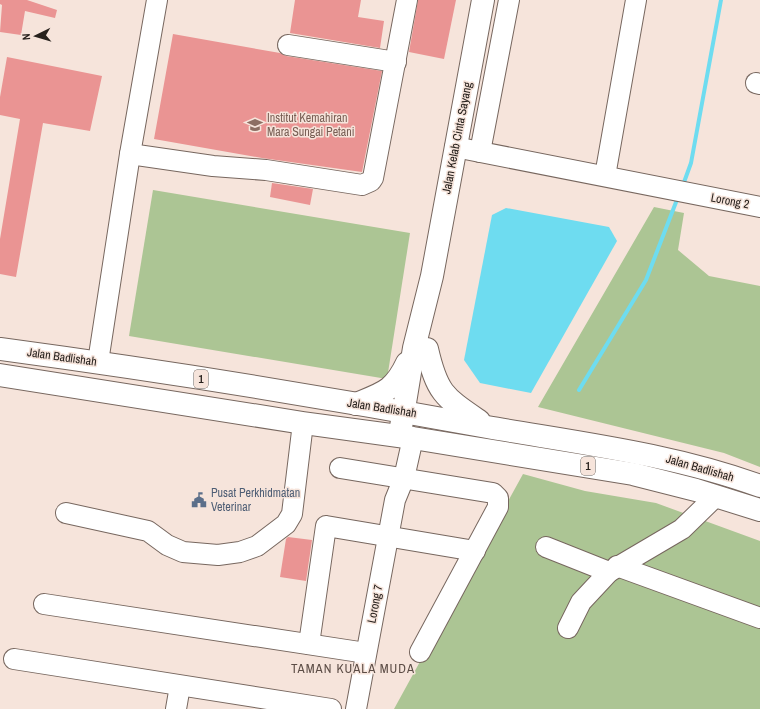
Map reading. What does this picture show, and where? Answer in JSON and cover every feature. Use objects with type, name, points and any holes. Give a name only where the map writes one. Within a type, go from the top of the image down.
[{"type":"main road","name":"Jalan Kelab Cinta Sayang","points":[[407,437],[432,276],[483,0]]},
{"type":"main road","name":"Jalan Badlishah","points":[[0,349],[98,362],[411,413],[678,460],[727,474],[760,486]]},
{"type":"main road","points":[[356,404],[389,389],[396,384],[421,349],[432,370],[438,386],[446,397],[457,407],[488,427]]},
{"type":"main road","name":"Jalan Badlishah","points":[[0,375],[303,423],[407,437],[633,474],[716,496],[760,510]]},
{"type":"street","points":[[98,362],[130,154],[157,0]]},
{"type":"street","points":[[130,154],[213,166],[266,170],[362,185],[368,183],[373,178],[407,0]]},
{"type":"street","points":[[480,152],[510,0]]},
{"type":"street","points":[[605,176],[636,0]]},
{"type":"street","points":[[288,45],[396,62]]},
{"type":"street","name":"Lorong 2","points":[[455,147],[760,207]]},
{"type":"street","points":[[66,513],[148,531],[167,545],[183,552],[218,555],[249,550],[280,530],[292,514],[303,423]]},
{"type":"street","name":"Lorong 7","points":[[356,709],[407,437]]},
{"type":"street","points":[[340,468],[493,493],[498,498],[498,507],[420,652]]},
{"type":"street","points":[[568,628],[581,602],[613,569],[682,529],[716,496]]},
{"type":"street","points":[[309,644],[326,526],[475,551]]},
{"type":"street","points":[[546,547],[760,618]]},
{"type":"street","points":[[44,604],[366,653]]},
{"type":"street","points":[[14,659],[332,709]]},
{"type":"street","points":[[176,709],[180,686]]},
{"type":"green space","points":[[153,190],[410,233],[387,379],[129,336]]},
{"type":"green space","points":[[654,207],[684,213],[678,250],[709,276],[760,286],[760,467],[724,453],[538,407]]},
{"type":"green space","points":[[523,474],[585,491],[656,503],[760,541],[760,709],[394,709]]},
{"type":"water","points":[[506,208],[609,227],[617,241],[531,393],[480,383],[464,360],[492,215]]},
{"type":"building","points":[[0,0],[27,0],[57,10],[55,18],[25,11],[21,35],[0,32],[2,5],[0,4]]},
{"type":"building","points":[[295,0],[361,0],[358,17],[384,21],[380,48],[290,33]]},
{"type":"building","points":[[418,0],[456,0],[444,59],[409,52]]},
{"type":"building","points":[[173,34],[280,53],[286,56],[382,71],[362,172],[262,158],[154,139]]},
{"type":"building","points":[[7,57],[102,76],[90,131],[43,123],[16,277],[0,274],[0,239],[20,119],[0,115],[0,97]]},
{"type":"building","points":[[272,183],[313,189],[310,205],[270,197]]},
{"type":"building","points":[[288,537],[312,540],[306,581],[280,577],[286,539]]},
{"type":"waterway","points":[[683,185],[691,163],[721,0]]},
{"type":"waterway","points":[[579,390],[646,280],[678,197]]},
{"type":"place","name":"Institut Kemahiran Mara Sungai Petani","points":[[255,125]]},
{"type":"place","name":"Pusat Perkhidmatan Veterinar","points":[[199,500]]},
{"type":"district","name":"TAMAN KUALA MUDA","points":[[353,668]]}]
